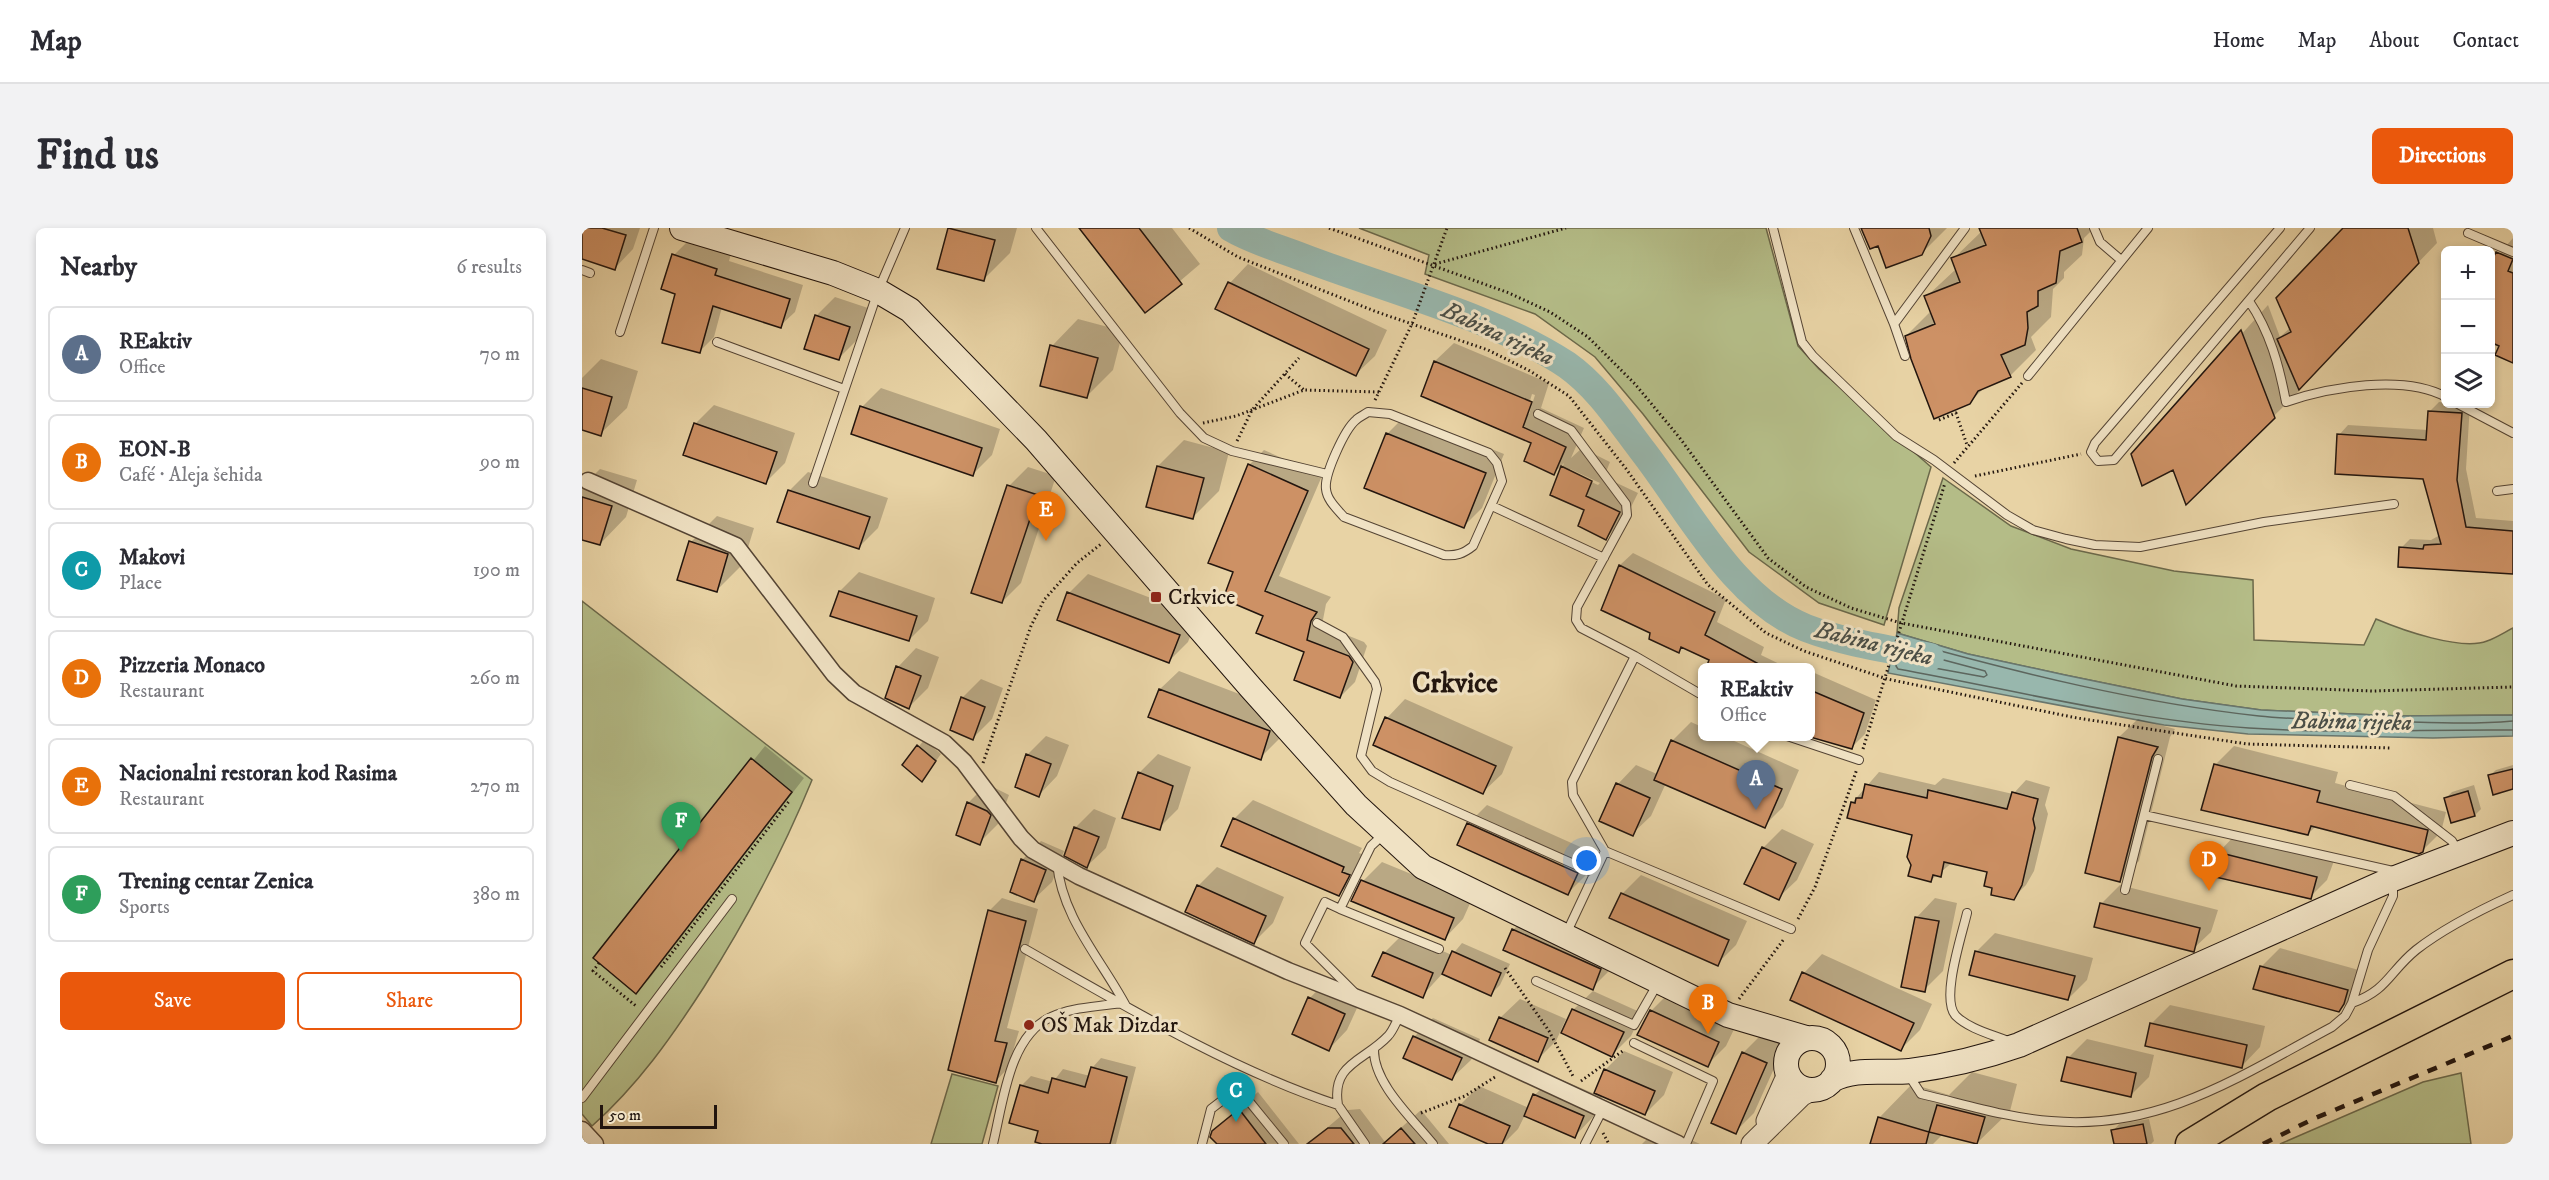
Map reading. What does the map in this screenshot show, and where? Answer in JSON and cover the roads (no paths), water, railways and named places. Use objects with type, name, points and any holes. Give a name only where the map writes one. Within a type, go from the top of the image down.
[{"type":"highway","points":[[2452,1003],[2466,983],[2513,954]]},
{"type":"highway","points":[[2190,1144],[2267,1097],[2513,974]]},
{"type":"highway","points":[[2452,1003],[2473,1002],[2513,988]]},
{"type":"main road","points":[[682,228],[833,273],[878,291],[910,310],[1036,440],[1251,688],[1384,833],[1423,867],[1658,983],[1736,1018],[1767,1036],[1798,1086],[1822,1085],[1840,1075],[1970,1062],[2019,1046],[2395,878],[2513,833]]},
{"type":"main road","points":[[1736,1018],[1806,1038],[1823,1040],[1835,1052],[1858,1062],[1897,1071]]},
{"type":"main road","points":[[1787,1068],[1791,1047],[1806,1038]]},
{"type":"main road","points":[[1822,1085],[1838,1067],[1835,1052]]},
{"type":"street","points":[[588,482],[736,546],[834,674],[854,693],[944,743],[964,762],[1021,838],[1033,850],[1288,971],[1400,1015],[1678,1144]]},
{"type":"street","points":[[1756,1139],[1787,1068]]},
{"type":"street","points":[[1756,1139],[1802,1095],[1822,1085]]},
{"type":"street","points":[[582,1130],[595,1144]]},
{"type":"lane","points":[[620,332],[654,228]]},
{"type":"lane","points":[[813,483],[878,291],[904,228]]},
{"type":"lane","points":[[1036,228],[1190,424],[1204,438],[1232,451],[1327,474]]},
{"type":"lane","points":[[1773,228],[1802,342],[1813,356],[1896,436],[2007,515],[2033,530],[2095,545],[2140,547],[2264,522],[2394,504]]},
{"type":"lane","points":[[1854,228],[1905,356]]},
{"type":"lane","points":[[1893,324],[1965,228]]},
{"type":"lane","points":[[2094,228],[2100,242],[2121,260]]},
{"type":"lane","points":[[2028,376],[2148,228]]},
{"type":"lane","points":[[2280,228],[2095,442],[2091,452],[2098,461],[2114,460],[2310,228]]},
{"type":"lane","points":[[2468,233],[2513,252]]},
{"type":"lane","points":[[2249,301],[2263,321],[2277,357],[2286,402],[2312,393],[2395,384],[2420,386],[2441,395]]},
{"type":"lane","points":[[717,342],[844,389]]},
{"type":"lane","points":[[2466,408],[2513,433]]},
{"type":"lane","points":[[1368,412],[1390,414],[1489,453],[1497,463],[1502,481],[1473,546],[1454,556],[1444,555],[1344,517],[1332,504],[1326,490],[1327,474],[1348,430],[1355,420],[1368,412]]},
{"type":"lane","points":[[1538,414],[1571,430],[1626,504],[1627,515],[1577,608],[1576,620],[1581,628],[1698,693]]},
{"type":"lane","points":[[2497,491],[2513,489]]},
{"type":"lane","points":[[1492,506],[1604,558]]},
{"type":"lane","points":[[1317,624],[1343,637],[1376,682],[1377,689],[1361,756],[1372,771],[1390,782],[1594,873]]},
{"type":"lane","points":[[1635,656],[1572,782],[1573,795],[1605,850],[1791,929]]},
{"type":"lane","points":[[1802,741],[1859,760]]},
{"type":"lane","points":[[2125,890],[2158,759]]},
{"type":"lane","points":[[2350,784],[2394,796],[2452,841],[2459,853]]},
{"type":"lane","points":[[1897,1071],[1921,1094],[2051,1121],[2111,1121],[2173,1108],[2210,1092],[2332,1027],[2345,1016],[2352,1003],[2368,950],[2393,896],[2395,878],[2393,871],[2144,815]]},
{"type":"lane","points":[[1340,909],[1371,846],[1384,833]]},
{"type":"lane","points":[[1565,938],[1605,850]]},
{"type":"lane","points":[[1057,863],[1059,887],[1071,915],[1123,1005]]},
{"type":"lane","points":[[2352,1003],[2380,990],[2414,952],[2434,937],[2513,895]]},
{"type":"lane","points":[[582,1098],[647,1015],[732,899]]},
{"type":"lane","points":[[1363,1001],[1305,944],[1325,902],[1439,950]]},
{"type":"lane","points":[[1967,913],[1950,992],[1950,1006],[1956,1016],[1970,1025],[2019,1046]]},
{"type":"lane","points":[[1025,949],[1123,1005],[1289,1086],[1338,1105]]},
{"type":"lane","points":[[1536,981],[1634,1025],[1658,983]]},
{"type":"lane","points":[[993,1144],[1018,1048],[1028,1035],[1051,1017],[1123,1005]]},
{"type":"lane","points":[[1365,1144],[1338,1105],[1335,1089],[1342,1073],[1390,1035],[1400,1015]]},
{"type":"lane","points":[[1634,1043],[1713,1081],[1686,1144]]},
{"type":"lane","points":[[1374,1049],[1374,1062],[1379,1076],[1433,1144]]},
{"type":"lane","points":[[1202,1144],[1211,1109],[1216,1103],[1233,1097],[1248,1100],[1284,1144]]},
{"type":"lane","points":[[1585,1144],[1603,1109]]},
{"type":"water","points":[[1897,633],[1968,654],[2065,675],[2182,699],[2261,710],[2398,716],[2513,715],[2513,736],[2433,738],[2248,734],[2164,725],[1888,673]]},
{"type":"waterway","name":"Babina rijeka","points":[[1231,228],[1266,244],[1473,318],[1507,332],[1567,365],[1589,383],[1608,404],[1714,551],[1756,597],[1780,615],[1806,628],[1836,638],[1930,657]]},
{"type":"railway","points":[[2263,1144],[2313,1119],[2513,1036]]},
{"type":"place","name":"Nacionalni restoran kod Rasima","points":[[1046,541]]},
{"type":"place","name":"Crkvice","points":[[1156,597]]},
{"type":"place","name":"REaktiv","points":[[1756,810]]},
{"type":"place","name":"Trening centar Zenica","points":[[681,852]]},
{"type":"place","name":"Pizzeria Monaco","points":[[2209,891]]},
{"type":"place","name":"OŠ Mak Dizdar","points":[[1029,1025]]},
{"type":"place","name":"EON-B","points":[[1708,1034]]},
{"type":"place","name":"Makovi","points":[[1236,1122]]},
{"type":"district","name":"Crkvice","points":[[1455,683]]}]
